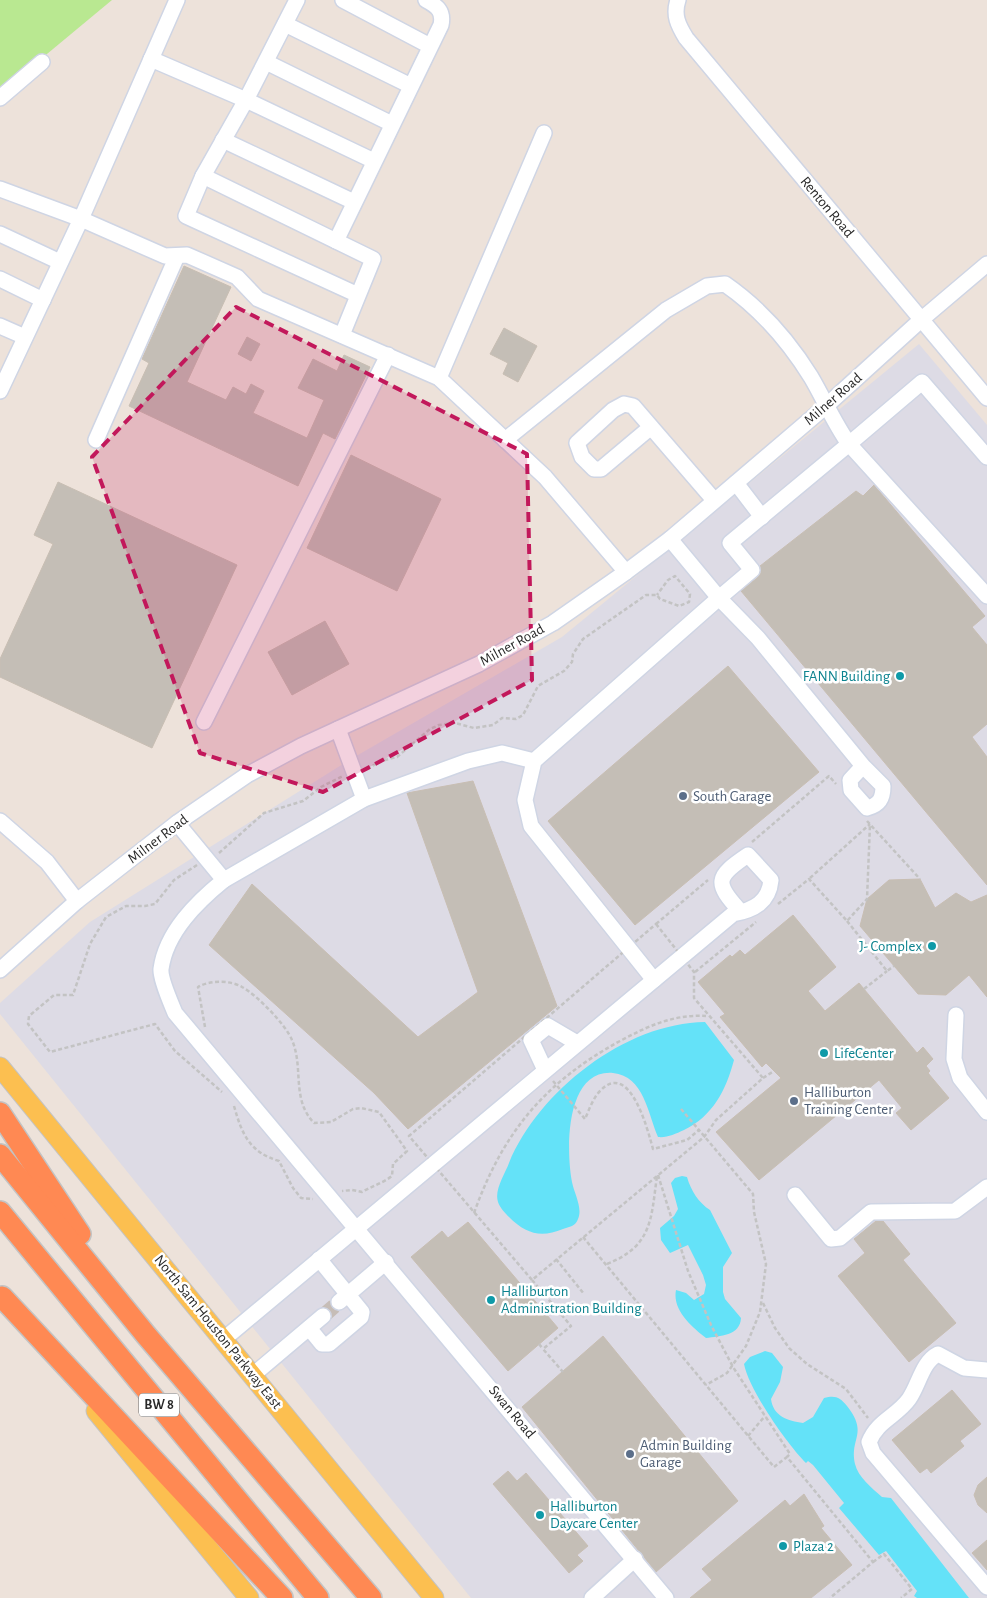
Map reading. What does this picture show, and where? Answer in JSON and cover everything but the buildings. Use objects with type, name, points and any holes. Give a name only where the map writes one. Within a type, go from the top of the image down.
[{"type":"highway","points":[[0,1113],[146,1335]]},
{"type":"highway","name":"BW 8","points":[[0,1155],[146,1335],[371,1598]]},
{"type":"highway","name":"BW 8","points":[[0,1212],[318,1598]]},
{"type":"highway","points":[[1,1296],[282,1598]]},
{"type":"main road","name":"North Sam Houston Parkway East","points":[[0,1067],[434,1598]]},
{"type":"main road","points":[[1,1296],[249,1598]]},
{"type":"street","points":[[1,384],[81,219],[177,0]]},
{"type":"street","points":[[297,0],[246,100],[203,176],[186,216],[358,295]]},
{"type":"street","points":[[343,0],[430,46]]},
{"type":"street","points":[[336,241],[443,16],[439,9],[426,0]]},
{"type":"street","name":"Renton Road","points":[[676,6],[679,27],[686,38],[987,398]]},
{"type":"street","points":[[285,24],[411,86]]},
{"type":"street","points":[[151,59],[246,100],[374,161]]},
{"type":"street","points":[[0,98],[42,62]]},
{"type":"street","points":[[266,62],[392,124]]},
{"type":"street","points":[[439,378],[544,133]]},
{"type":"street","points":[[223,140],[354,202]]},
{"type":"street","points":[[203,176],[373,259],[342,335]]},
{"type":"street","points":[[0,189],[81,219],[165,256],[187,255],[236,278],[258,299],[439,378],[545,477],[626,572]]},
{"type":"street","points":[[0,234],[60,262]]},
{"type":"street","points":[[96,440],[178,256]]},
{"type":"street","name":"Milner Road","points":[[0,970],[77,901],[177,822],[247,776],[338,729],[479,664],[553,623],[626,572],[670,539],[736,483],[987,264]]},
{"type":"street","points":[[0,279],[43,300]]},
{"type":"street","points":[[505,440],[666,310],[707,286],[726,284],[769,319],[811,378],[849,444],[987,596]]},
{"type":"street","points":[[0,326],[25,337]]},
{"type":"street","points":[[204,722],[388,355]]},
{"type":"street","points":[[654,980],[531,826],[525,800],[534,761],[752,570],[730,543],[922,382],[987,458]]},
{"type":"street","points":[[651,426],[601,469],[594,469],[578,450],[577,443],[613,410],[624,404],[633,406],[651,426],[714,500]]},
{"type":"street","points":[[736,483],[762,516]]},
{"type":"street","points":[[670,539],[719,598],[758,638],[863,766]]},
{"type":"street","points":[[338,729],[364,799]]},
{"type":"street","name":"Swan Road","points":[[534,761],[502,753],[468,762],[364,799],[224,880],[202,898],[171,938],[161,971],[174,1014],[357,1227],[634,1559],[661,1596]]},
{"type":"street","points":[[0,821],[47,862],[77,901]]},
{"type":"street","points":[[177,822],[224,880]]},
{"type":"street","points":[[224,1339],[577,1043],[734,914],[741,912]]},
{"type":"street","points":[[956,1015],[954,1059],[960,1078],[987,1112]]},
{"type":"street","points":[[545,1070],[531,1040],[548,1026],[577,1043]]},
{"type":"street","points":[[796,1195],[831,1239],[840,1238],[871,1212],[955,1211],[987,1187]]},
{"type":"street","points":[[308,1328],[322,1344],[329,1344],[361,1317],[362,1312],[343,1298],[319,1259]]},
{"type":"street","points":[[343,1298],[386,1262]]},
{"type":"street","points":[[253,1375],[323,1316]]},
{"type":"street","points":[[987,1370],[964,1368],[938,1354],[930,1358],[908,1401],[878,1425],[869,1442],[873,1453],[987,1587]]},
{"type":"street","points":[[592,1598],[634,1559]]},
{"type":"path","points":[[227,1096],[175,1051],[155,1024],[50,1052],[28,1024],[29,1016],[54,996],[73,995],[90,944],[106,918],[126,906],[155,904],[174,880],[218,854],[264,813],[303,801],[321,787],[397,757],[430,729],[439,725],[455,724],[474,728],[493,725],[502,718],[516,719],[523,715],[538,686],[564,671],[572,662],[574,654],[584,639],[629,605],[646,596],[657,595],[668,580],[675,576],[690,594],[689,602],[679,606],[660,599],[657,595]]},
{"type":"path","points":[[746,847],[829,776],[841,790]]},
{"type":"path","points":[[864,817],[920,879]]},
{"type":"path","points":[[771,910],[810,879],[870,824]]},
{"type":"path","points":[[847,921],[867,898],[870,824]]},
{"type":"path","points":[[543,1349],[571,1326],[409,1136],[630,949],[709,879]]},
{"type":"path","points":[[810,879],[887,971]]},
{"type":"path","points":[[694,972],[763,916]]},
{"type":"path","points":[[656,924],[694,972],[694,998],[707,1016],[764,1078]]},
{"type":"path","points":[[864,990],[894,966]]},
{"type":"path","points":[[207,1032],[198,987],[215,982],[242,987],[276,1016],[293,1041],[301,1103],[306,1115],[314,1123],[331,1122],[353,1109],[362,1108],[379,1112],[407,1150],[393,1164],[392,1176],[383,1183],[376,1184],[362,1192],[352,1190],[322,1199],[301,1198],[293,1188],[279,1161],[269,1158],[251,1146],[230,1101]]},
{"type":"path","points":[[474,1212],[483,1186],[506,1142],[530,1108],[556,1084],[585,1061],[643,1029],[673,1018],[707,1016]]},
{"type":"path","points":[[214,1085],[216,1063]]},
{"type":"path","points":[[532,1280],[704,1137],[716,1120],[774,1071]]},
{"type":"path","points":[[556,1084],[585,1118],[600,1090],[613,1084],[619,1084],[629,1090],[641,1110],[653,1150],[687,1140],[699,1130]]},
{"type":"path","points":[[681,1109],[752,1194],[754,1212],[766,1264],[760,1312],[746,1346],[733,1367],[722,1378],[706,1385]]},
{"type":"path","points":[[583,1236],[774,1467],[787,1457],[790,1454],[733,1367],[720,1343],[683,1256],[658,1175]]},
{"type":"path","points":[[606,1264],[630,1251],[642,1237],[654,1211],[658,1175]]},
{"type":"path","points":[[556,1259],[584,1294]]},
{"type":"path","points":[[539,1344],[563,1372]]},
{"type":"path","points":[[748,1436],[765,1416]]},
{"type":"path","points":[[787,1457],[873,1562]]},
{"type":"path","points":[[830,1598],[884,1554],[912,1589],[901,1598]]},
{"type":"path","points":[[906,1594],[911,1598]]},
{"type":"highlighted area","points":[[236,307],[527,454],[532,680],[323,792],[200,753],[92,457]]},
{"type":"shaded area","points":[[919,344],[987,425],[987,1598],[471,1598],[0,1014],[0,1003],[90,922],[351,759],[562,637]]},
{"type":"green space","points":[[0,0],[112,0],[0,93]]},
{"type":"water","points":[[705,1022],[734,1060],[727,1082],[710,1110],[684,1130],[668,1136],[658,1137],[648,1107],[632,1081],[613,1073],[597,1075],[586,1084],[577,1098],[572,1114],[569,1151],[572,1182],[578,1200],[579,1215],[577,1221],[568,1228],[541,1234],[528,1231],[515,1223],[500,1206],[497,1192],[523,1136],[541,1111],[563,1087],[588,1066],[616,1048],[645,1034],[675,1025]]},
{"type":"water","points":[[687,1177],[696,1196],[710,1210],[732,1253],[723,1267],[723,1292],[725,1299],[741,1318],[740,1324],[733,1332],[723,1336],[706,1338],[689,1323],[677,1304],[676,1290],[686,1293],[694,1300],[704,1294],[706,1285],[688,1245],[670,1253],[661,1240],[660,1228],[674,1216],[678,1209],[671,1183],[675,1178]]},
{"type":"water","points":[[765,1351],[772,1353],[783,1367],[780,1382],[771,1399],[772,1405],[778,1414],[792,1421],[803,1423],[813,1417],[824,1398],[837,1397],[842,1401],[857,1423],[858,1430],[854,1455],[859,1473],[882,1497],[891,1498],[969,1598],[917,1598],[914,1596],[917,1591],[886,1551],[879,1555],[839,1508],[844,1503],[813,1465],[808,1461],[806,1463],[789,1443],[753,1388],[744,1364],[750,1357]]},
{"type":"tunnel","points":[[323,1316],[339,1302]]},
{"type":"place","name":"FANN Building","points":[[900,676]]},
{"type":"place","name":"South Garage","points":[[683,796]]},
{"type":"place","name":"J- Complex","points":[[932,946]]},
{"type":"place","name":"LifeCenter","points":[[824,1053]]},
{"type":"place","name":"Halliburton Training Center","points":[[794,1101]]},
{"type":"place","name":"Halliburton Administration Building","points":[[491,1300]]},
{"type":"place","name":"Admin Building Garage","points":[[630,1454]]},
{"type":"place","name":"Halliburton Daycare Center","points":[[540,1515]]},
{"type":"place","name":"Plaza 2","points":[[783,1546]]}]
